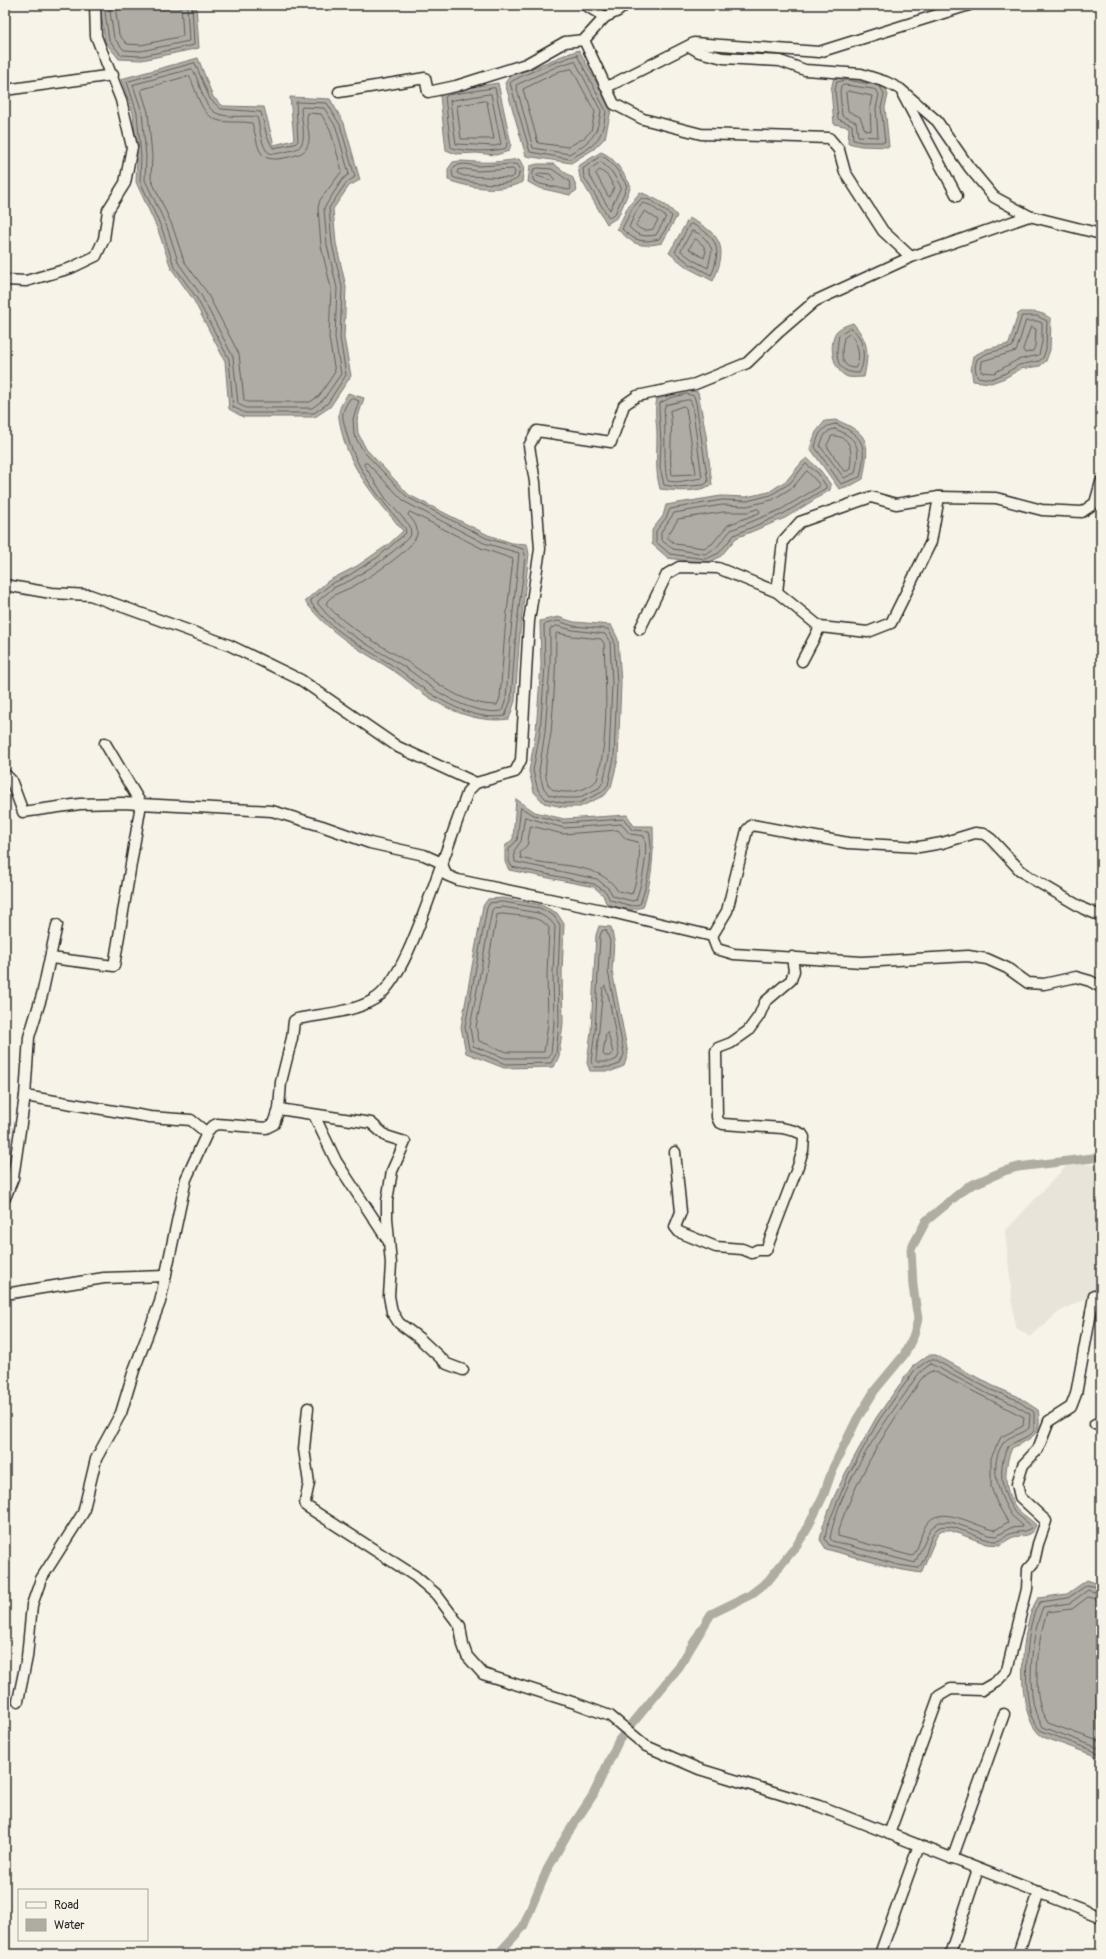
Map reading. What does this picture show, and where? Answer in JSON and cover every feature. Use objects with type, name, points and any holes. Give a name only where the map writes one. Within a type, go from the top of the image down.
[{"type":"street","points":[[5,280],[26,281],[72,268],[96,256],[104,239],[108,210],[125,183],[132,147],[122,100],[96,36],[95,5]]},
{"type":"street","points":[[585,5],[605,17]]},
{"type":"street","points":[[339,92],[425,78],[428,92],[526,64],[565,42],[584,40],[605,17],[618,11],[625,5]]},
{"type":"street","points":[[607,87],[694,43],[819,52],[969,5]]},
{"type":"street","points":[[584,40],[614,104],[643,119],[701,134],[829,138],[839,150],[845,172],[883,231],[911,258]]},
{"type":"street","points":[[689,46],[699,52],[723,58],[780,61],[805,70],[861,74],[886,82],[900,89],[937,121],[969,167],[994,197],[1029,216],[1101,234]]},
{"type":"street","points":[[5,90],[112,75]]},
{"type":"street","points":[[900,89],[957,196]]},
{"type":"street","points":[[18,1701],[27,1658],[32,1605],[36,1592],[41,1579],[83,1513],[96,1459],[121,1413],[134,1370],[160,1302],[186,1179],[207,1133],[211,1127],[224,1123],[271,1127],[274,1124],[279,1110],[281,1082],[292,1038],[294,1021],[297,1018],[346,1010],[372,1001],[382,994],[402,966],[442,864],[468,791],[476,783],[514,772],[521,760],[530,621],[540,549],[535,482],[530,446],[537,431],[611,442],[624,405],[638,396],[695,384],[747,363],[779,332],[815,301],[911,258],[1029,216]]},
{"type":"street","points":[[776,592],[783,541],[800,522],[871,498],[896,504],[939,497],[996,498],[1042,510],[1082,512],[1095,503],[1101,482]]},
{"type":"street","points":[[640,629],[667,574],[679,567],[718,568],[776,592],[820,626],[868,632],[891,623],[931,542],[939,497]]},
{"type":"street","points":[[5,585],[51,594],[90,595],[229,645],[301,680],[398,747],[476,783]]},
{"type":"street","points":[[802,661],[820,626]]},
{"type":"street","points":[[51,958],[114,966],[141,804],[105,742]]},
{"type":"street","points":[[5,774],[11,780],[23,812],[80,804],[141,804],[272,811],[322,826],[370,843],[424,855],[442,864],[446,875],[458,880],[651,921],[712,936]]},
{"type":"street","points":[[712,936],[727,911],[747,830],[752,825],[848,843],[919,847],[942,843],[975,833],[984,834],[991,839],[1020,870],[1030,878],[1084,909],[1101,916]]},
{"type":"street","points":[[5,1198],[13,1178],[25,1096],[29,1037],[42,995],[57,925]]},
{"type":"street","points":[[712,936],[717,949],[734,954],[862,962],[941,956],[968,956],[987,959],[1007,968],[1028,983],[1044,984],[1076,977],[1090,981],[1101,987]]},
{"type":"street","points":[[675,1152],[681,1212],[675,1227],[678,1232],[716,1247],[742,1249],[752,1253],[757,1250],[766,1250],[798,1166],[803,1150],[804,1137],[802,1134],[795,1131],[782,1128],[723,1124],[719,1122],[716,1117],[716,1051],[718,1048],[731,1043],[748,1031],[759,1016],[765,1002],[791,980],[794,972],[792,957]]},
{"type":"street","points":[[25,1096],[150,1117],[191,1120],[207,1133]]},
{"type":"street","points":[[279,1110],[371,1123],[386,1136],[405,1142],[392,1171],[387,1201],[391,1264],[389,1296],[392,1312],[399,1323],[424,1341],[447,1364],[463,1370]]},
{"type":"street","points":[[314,1115],[336,1161],[389,1241]]},
{"type":"street","points":[[5,1294],[104,1278],[166,1276]]},
{"type":"street","points":[[889,1834],[939,1696],[951,1689],[982,1690],[996,1682],[1007,1670],[1027,1589],[1028,1570],[1034,1562],[1038,1544],[1046,1521],[1020,1497],[1017,1484],[1023,1465],[1038,1449],[1049,1421],[1071,1407],[1076,1394],[1094,1296]]},
{"type":"street","points":[[308,1408],[304,1449],[308,1483],[305,1502],[306,1506],[415,1576],[436,1594],[460,1626],[463,1645],[467,1656],[483,1674],[575,1703],[610,1716],[646,1746],[699,1769],[819,1806],[1101,1917]]},
{"type":"street","points":[[952,1858],[1004,1714]]},
{"type":"street","points":[[880,1954],[919,1845]]},
{"type":"street","points":[[950,1954],[978,1869]]},
{"type":"street","points":[[1018,1954],[1039,1892]]},
{"type":"shaded area","points":[[1070,1162],[1101,1166],[1101,1298],[1091,1295],[1059,1312],[1030,1337],[1015,1327],[1005,1231]]},
{"type":"water","points":[[100,5],[196,5],[199,48],[142,60],[119,59],[105,42]]},
{"type":"water","points":[[579,50],[611,110],[605,138],[594,149],[571,163],[526,156],[505,83],[510,76]]},
{"type":"water","points":[[198,58],[213,97],[223,106],[264,107],[274,145],[294,140],[290,97],[330,99],[344,123],[360,180],[349,186],[333,209],[336,243],[346,287],[344,338],[351,376],[330,407],[315,417],[243,417],[229,409],[225,361],[193,299],[171,268],[158,230],[136,182],[137,157],[133,113],[121,79]]},
{"type":"water","points":[[834,77],[876,80],[884,85],[888,95],[885,107],[889,147],[861,146],[848,143],[849,127],[834,124],[831,90]]},
{"type":"water","points":[[498,83],[511,144],[509,151],[496,155],[476,153],[456,154],[446,150],[440,96],[446,91]]},
{"type":"water","points":[[601,152],[606,154],[615,162],[631,186],[618,217],[607,224],[580,178],[578,166]]},
{"type":"water","points":[[519,159],[524,167],[522,182],[514,185],[485,188],[456,183],[448,180],[448,169],[453,162],[494,162]]},
{"type":"water","points":[[537,164],[554,164],[573,178],[577,190],[570,195],[539,188],[528,182],[530,166]]},
{"type":"water","points":[[640,192],[665,205],[677,216],[662,243],[647,245],[637,244],[628,239],[617,229],[628,207]]},
{"type":"water","points":[[689,218],[708,230],[715,236],[719,243],[721,250],[720,259],[713,281],[688,268],[669,253]]},
{"type":"water","points":[[1021,312],[1041,313],[1051,319],[1050,350],[1046,361],[1040,366],[1020,369],[1005,378],[991,383],[973,381],[971,367],[973,356],[987,349],[1009,344],[1018,314]]},
{"type":"water","points":[[853,323],[865,342],[867,361],[864,377],[848,377],[843,374],[839,370],[833,357],[832,343],[836,332],[842,327]]},
{"type":"water","points":[[687,390],[698,392],[706,435],[712,485],[706,488],[680,491],[660,489],[657,476],[657,399]]},
{"type":"water","points":[[348,393],[364,398],[357,420],[358,433],[366,449],[409,495],[488,535],[512,543],[527,544],[529,554],[520,632],[515,701],[509,719],[497,720],[472,717],[436,702],[397,673],[347,642],[325,624],[305,601],[328,581],[357,566],[389,544],[403,531],[375,497],[352,461],[346,447],[339,420],[339,414],[340,407]]},
{"type":"water","points":[[836,420],[856,430],[862,436],[867,449],[863,479],[852,485],[839,489],[810,448],[816,432],[825,421]]},
{"type":"water","points":[[807,458],[821,471],[831,485],[830,490],[785,518],[736,538],[721,556],[706,564],[668,558],[652,544],[652,530],[663,516],[666,505],[721,496],[746,497],[769,492],[787,480]]},
{"type":"water","points":[[558,617],[574,622],[611,625],[618,639],[621,683],[618,759],[611,787],[605,795],[580,807],[563,807],[544,803],[534,792],[529,771],[536,731],[541,665],[540,621]]},
{"type":"water","points":[[516,799],[535,812],[564,819],[627,815],[634,826],[653,826],[652,867],[643,907],[633,909],[620,908],[606,903],[603,895],[594,887],[509,870],[505,862],[505,846],[513,839]]},
{"type":"water","points":[[503,898],[541,905],[557,913],[564,924],[562,973],[563,1023],[559,1056],[554,1067],[504,1068],[466,1053],[461,1027],[483,906],[488,899]]},
{"type":"water","points":[[599,926],[611,927],[614,941],[612,971],[628,1054],[624,1066],[612,1071],[590,1071],[587,1063],[591,1031],[596,935]]},
{"type":"water","points":[[928,1355],[936,1355],[993,1386],[1017,1396],[1038,1410],[1039,1425],[1037,1431],[1030,1438],[1012,1448],[1006,1472],[1007,1489],[1010,1497],[1019,1511],[1036,1525],[1034,1529],[1028,1534],[1011,1538],[1000,1545],[987,1544],[949,1530],[942,1530],[938,1533],[921,1573],[897,1569],[826,1549],[820,1540],[823,1526],[834,1497],[846,1472],[876,1418],[912,1367]]},
{"type":"water","points":[[1087,1580],[1101,1585],[1101,1758],[1043,1737],[1033,1727],[1027,1711],[1023,1691],[1022,1670],[1027,1628],[1032,1610],[1038,1598],[1067,1594]]},
{"type":"waterway","points":[[498,1954],[523,1927],[547,1870],[566,1836],[593,1795],[619,1740],[679,1667],[711,1614],[750,1595],[768,1581],[806,1531],[824,1494],[833,1468],[857,1419],[875,1390],[904,1355],[914,1335],[918,1319],[913,1286],[911,1249],[926,1221],[967,1187],[1004,1171],[1018,1167],[1101,1157]]}]
